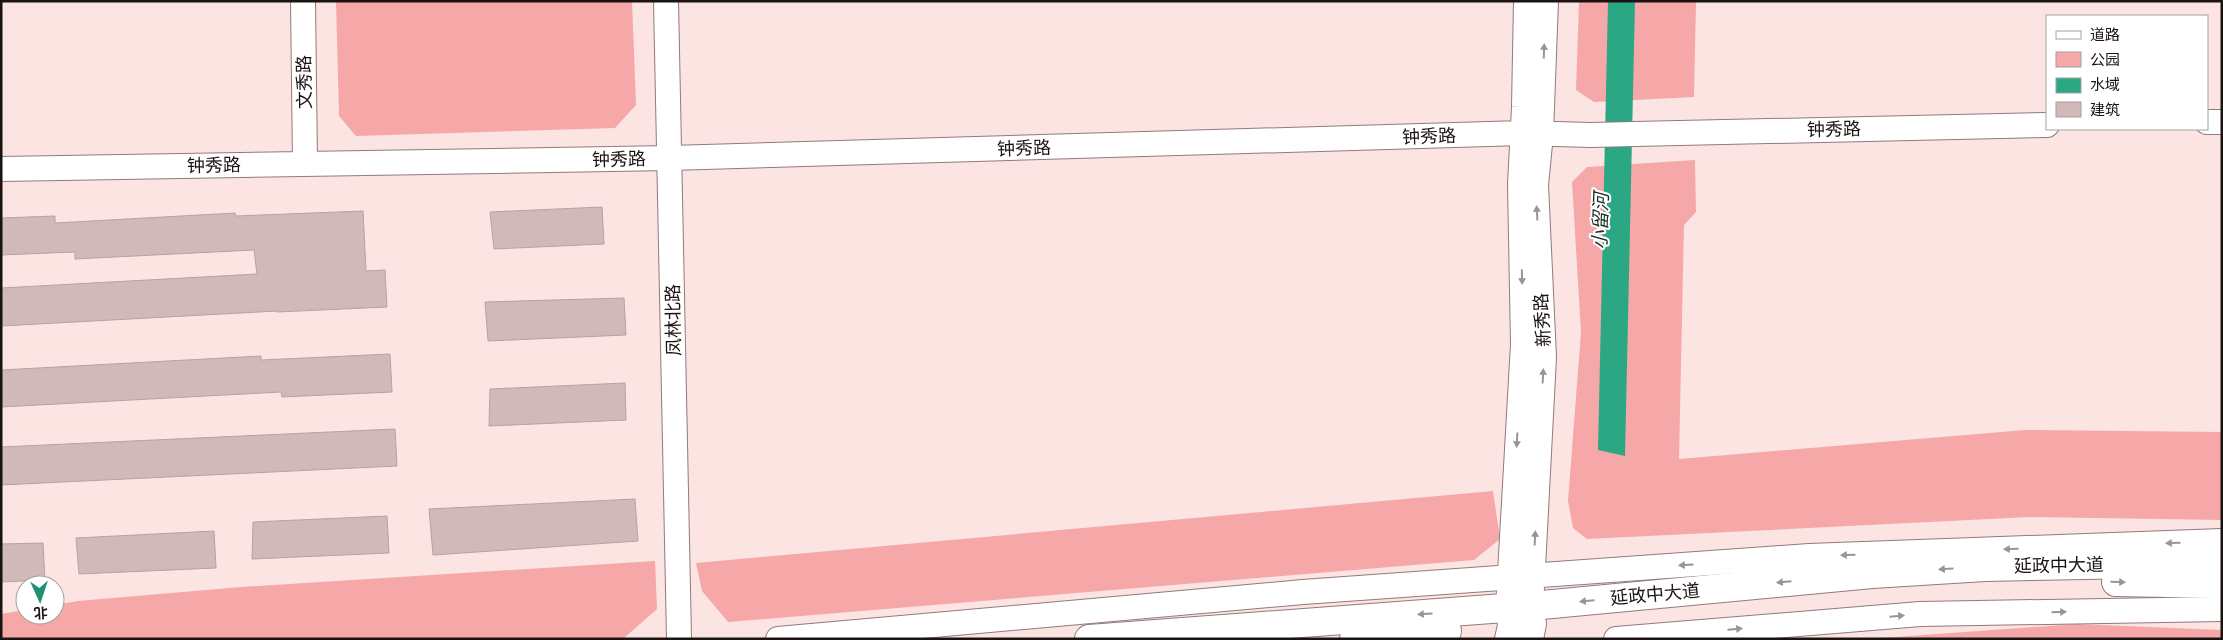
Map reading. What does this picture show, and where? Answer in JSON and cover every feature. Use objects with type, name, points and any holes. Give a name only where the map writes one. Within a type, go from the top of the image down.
[{"type":"main road","points":[[2054,547],[2190,563]]},
{"type":"main road","name":"延政中大道","points":[[1089,639],[1520,623],[1881,573],[1984,567],[2222,564]]},
{"type":"main road","name":"延政中大道","points":[[1354,639],[1884,591],[2056,581],[2222,584]]},
{"type":"street","name":"文秀路","points":[[303,1],[305,164]]},
{"type":"street","name":"凤林北路","points":[[666,1],[679,639]]},
{"type":"street","name":"新秀路","points":[[1520,623],[1533,576],[1544,357],[1536,185],[1531,134],[1526,1]]},
{"type":"street","name":"新秀路","points":[[1520,623],[1509,577],[1523,344],[1520,184],[1531,134],[1546,1]]},
{"type":"street","points":[[2208,122],[2222,122]]},
{"type":"street","name":"钟秀路","points":[[1,168],[670,158],[1531,134],[1590,135],[2046,125]]},
{"type":"street","points":[[778,639],[1303,592],[1809,556],[2222,541]]},
{"type":"street","points":[[1616,639],[1920,614],[2222,609]]},
{"type":"green space","points":[[336,1],[632,1],[636,105],[615,128],[356,136],[339,116]]},
{"type":"green space","points":[[1579,1],[1696,1],[1694,97],[1594,102],[1576,90]]},
{"type":"green space","points":[[1695,160],[1696,212],[1684,225],[1679,459],[2025,430],[2222,432],[2222,520],[2029,517],[1587,539],[1573,528],[1568,501],[1581,332],[1572,182],[1587,167]]},
{"type":"green space","points":[[1493,491],[1500,539],[1474,560],[728,622],[702,591],[696,563]]},
{"type":"green space","points":[[655,561],[657,609],[624,638],[1,639],[1,614],[15,612],[15,625],[65,625],[65,603],[241,587]]},
{"type":"green space","points":[[2076,624],[2222,630],[2222,639],[1868,639]]},
{"type":"water","points":[[1608,1],[1635,1],[1625,456],[1598,450]]},
{"type":"building","points":[[602,207],[604,244],[494,249],[490,212]]},
{"type":"building","points":[[363,211],[366,271],[385,270],[387,307],[1,326],[1,288],[257,274],[254,250],[75,259],[75,252],[1,255],[1,218],[55,216],[55,223],[235,213],[236,216]]},
{"type":"building","points":[[624,298],[626,335],[488,341],[485,302]]},
{"type":"building","points":[[390,354],[392,392],[282,397],[281,392],[1,407],[1,370],[261,356],[261,360]]},
{"type":"building","points":[[625,383],[626,420],[489,426],[490,389]]},
{"type":"building","points":[[395,429],[397,466],[1,485],[1,447]]},
{"type":"building","points":[[635,499],[638,541],[433,555],[429,509]]},
{"type":"building","points":[[387,516],[389,553],[252,559],[253,522]]},
{"type":"building","points":[[214,531],[216,568],[79,574],[76,538]]},
{"type":"building","points":[[43,543],[45,575],[15,575],[15,581],[1,582],[1,544]]},
{"type":"water label","name":"小留河","points":[[1600,221]]}]
